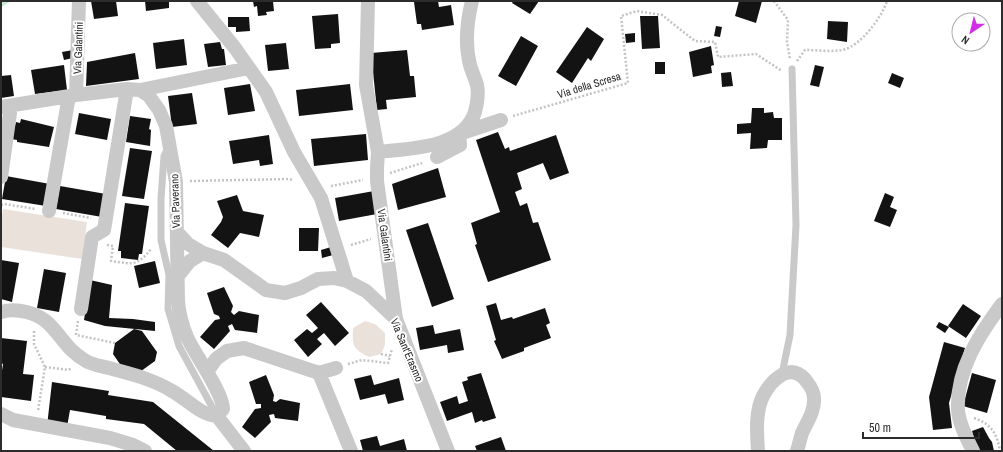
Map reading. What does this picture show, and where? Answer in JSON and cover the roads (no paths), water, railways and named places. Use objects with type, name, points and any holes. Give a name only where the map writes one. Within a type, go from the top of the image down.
[{"type":"street","name":"Via Galantini","points":[[49,211],[73,96],[79,1]]},
{"type":"street","points":[[197,1],[266,92],[294,152],[321,198],[347,281]]},
{"type":"street","name":"Via Galantini","points":[[368,1],[366,84],[378,152],[377,181],[397,321]]},
{"type":"street","points":[[437,157],[460,145],[459,134],[473,119],[478,103],[477,86],[470,64],[466,41],[472,1]]},
{"type":"street","points":[[1,177],[6,106],[73,96],[133,90],[249,68]]},
{"type":"street","points":[[76,314],[92,237],[104,230],[133,90]]},
{"type":"street","name":"Via Paverano","points":[[133,90],[149,96],[159,110],[166,126],[176,182],[178,301],[180,315],[187,337],[219,394],[223,405],[223,410],[217,416]]},
{"type":"street","points":[[378,152],[435,145],[459,134],[501,120]]},
{"type":"street","name":"Via Sant'Erasmo","points":[[176,232],[188,244],[203,253],[224,260],[266,290],[284,293],[301,288],[318,279],[334,278],[347,281],[366,291],[397,321],[448,451]]},
{"type":"street","points":[[178,276],[190,261],[203,253]]},
{"type":"street","points":[[973,451],[966,437],[958,411],[959,390],[964,368],[976,342],[1002,304]]},
{"type":"street","points":[[1,312],[6,310],[21,311],[34,315],[49,324],[72,352],[87,362],[143,378],[172,390],[198,409],[217,416],[244,451]]},
{"type":"street","points":[[207,372],[216,359],[227,351],[244,348],[319,373],[336,368]]},
{"type":"street","points":[[758,451],[757,436],[763,396],[776,379],[782,374],[792,371],[800,373],[812,389],[814,400],[809,420],[802,433],[797,451]]},
{"type":"street","points":[[319,373],[351,451]]},
{"type":"street","points":[[1,414],[13,420],[110,438],[133,445],[145,451]]},
{"type":"lane","points":[[782,374],[790,335],[796,225],[792,69]]},
{"type":"lane","points":[[169,144],[164,156],[161,199],[161,240],[169,274],[168,309],[179,346],[217,416]]},
{"type":"waterway","points":[[1,5],[7,1]]}]
